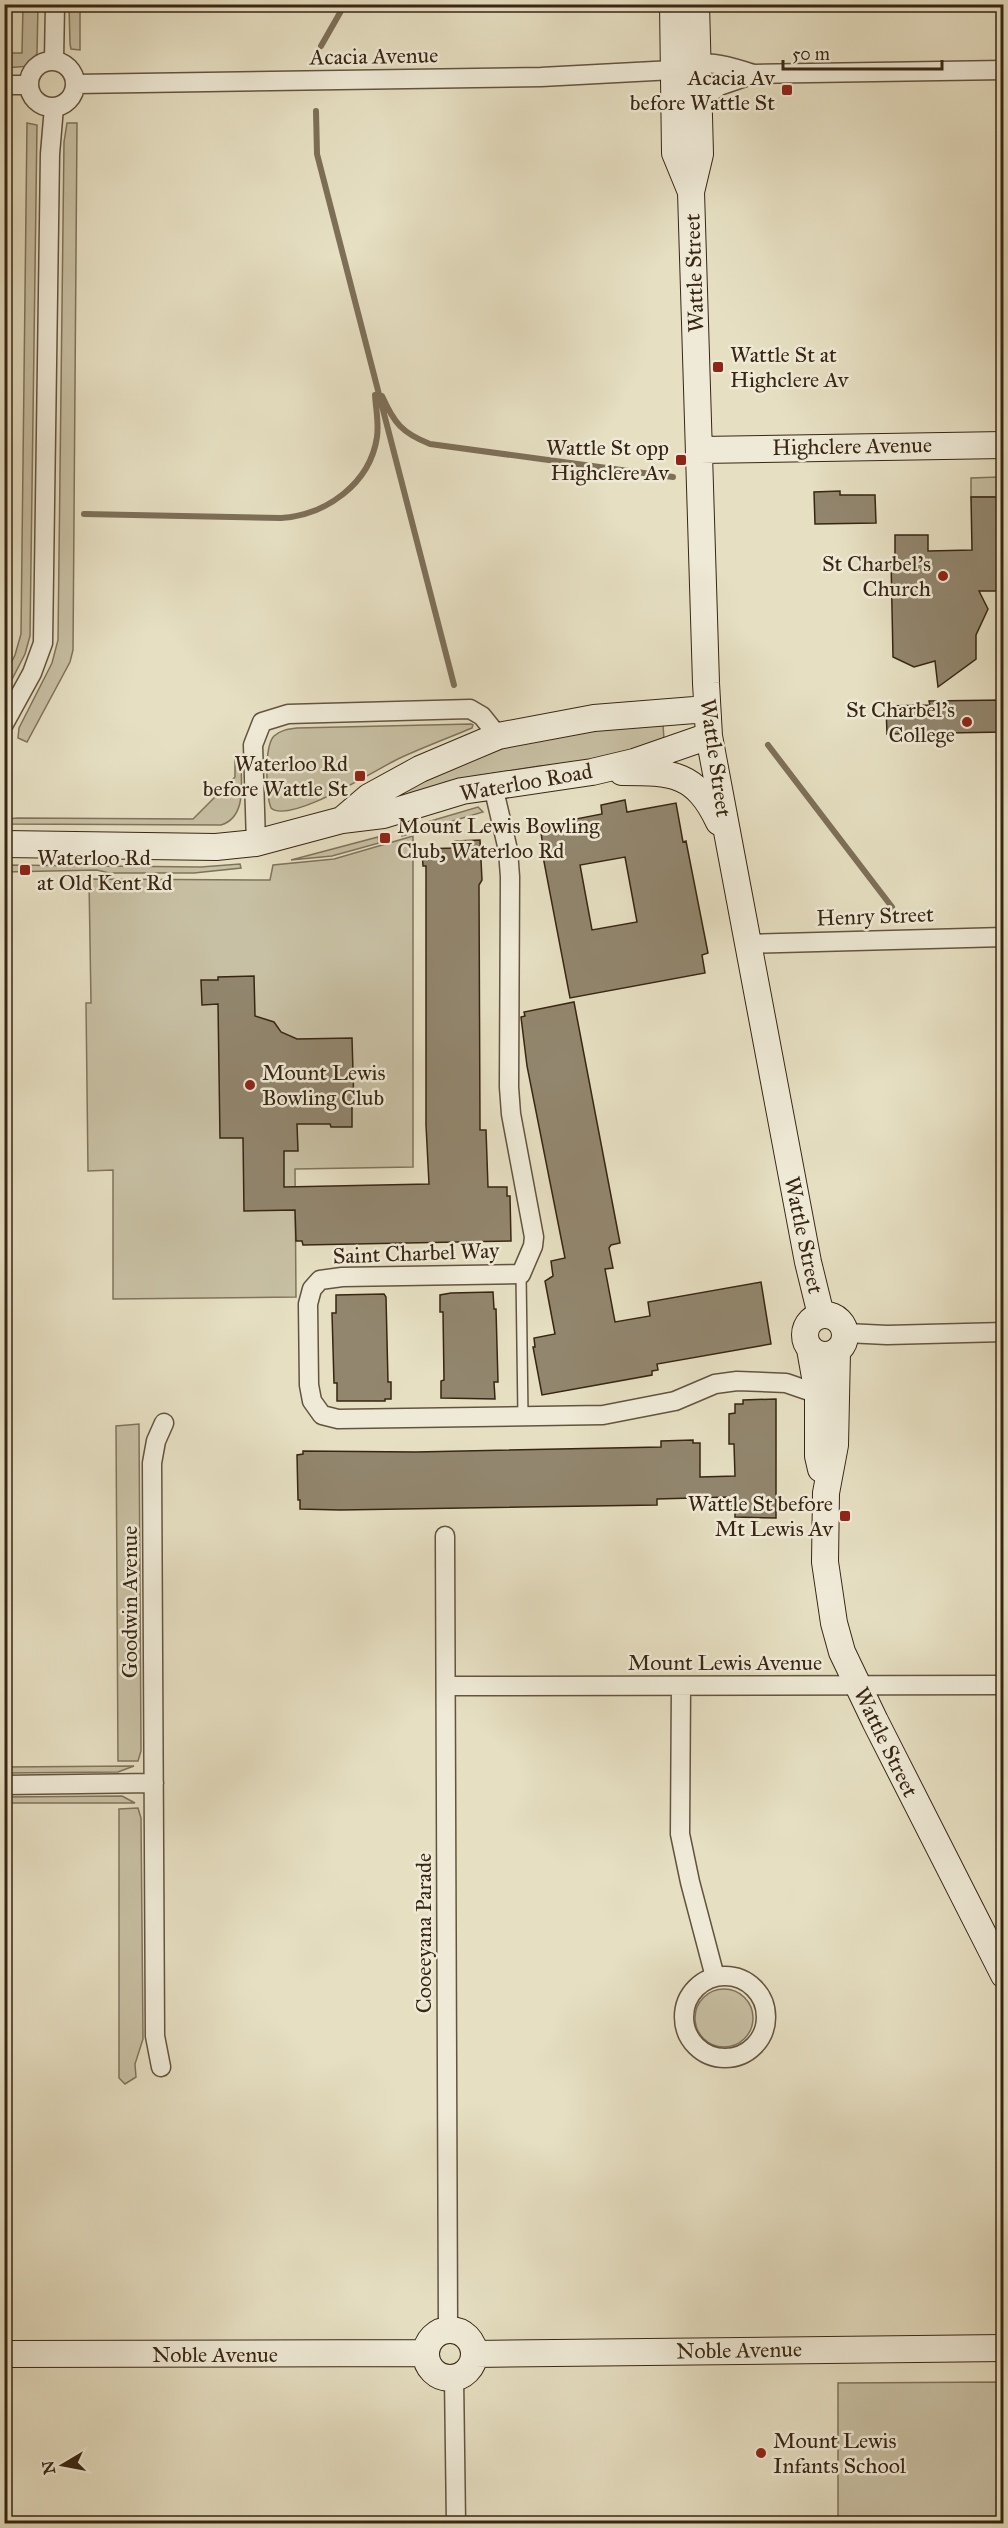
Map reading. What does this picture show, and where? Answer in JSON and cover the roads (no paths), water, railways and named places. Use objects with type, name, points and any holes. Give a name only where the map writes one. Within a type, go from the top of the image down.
[{"type":"main road","name":"Wattle Street","points":[[673,4],[685,67],[699,102],[700,154],[691,192],[709,736],[808,1262],[821,1315]]},
{"type":"main road","name":"Wattle Street","points":[[691,192],[675,153],[685,67],[696,4]]},
{"type":"main road","name":"Highclere Avenue","points":[[700,450],[1004,445]]},
{"type":"main road","name":"Waterloo Road","points":[[342,819],[369,797],[420,769],[498,736],[594,718],[707,709]]},
{"type":"main road","name":"Waterloo Road","points":[[4,844],[216,847],[256,843],[342,819],[383,815],[462,792],[592,772],[634,762],[709,736]]},
{"type":"main road","points":[[592,772],[650,773],[687,780],[699,789],[730,848]]},
{"type":"main road","points":[[821,1315],[834,1316],[844,1326],[841,1342],[823,1355],[810,1349],[806,1343],[806,1328],[809,1322],[821,1315]]},
{"type":"main road","name":"Wattle Street","points":[[841,1342],[835,1445],[826,1493],[825,1562],[834,1623],[842,1652],[857,1685],[1004,1975]]},
{"type":"main road","name":"Wattle Street","points":[[810,1349],[818,1394],[818,1456],[826,1493]]},
{"type":"main road","points":[[448,2330],[463,2334],[472,2346],[474,2354],[466,2372],[454,2377],[440,2376],[434,2372],[426,2353],[430,2340],[435,2335],[448,2330]]},
{"type":"main road","name":"Noble Avenue","points":[[474,2354],[1004,2348]]},
{"type":"main road","name":"Noble Avenue","points":[[4,2354],[426,2353]]},
{"type":"street","points":[[54,60],[55,4]]},
{"type":"street","points":[[54,60],[69,68],[74,75],[75,84],[74,92],[69,99],[62,105],[54,107],[37,101],[29,85],[36,67],[54,60]]},
{"type":"street","name":"Acacia Avenue","points":[[75,84],[541,77],[719,64],[754,74],[1004,70]]},
{"type":"street","name":"Acacia Avenue","points":[[699,102],[719,86],[754,74]]},
{"type":"street","points":[[4,85],[29,85]]},
{"type":"street","points":[[4,724],[39,656],[44,624],[50,154],[54,107]]},
{"type":"street","points":[[256,843],[253,745],[256,731],[262,722],[288,714],[470,709],[482,716],[498,736]]},
{"type":"street","name":"Saint Charbel Way","points":[[493,786],[508,850],[510,877],[509,1050],[512,1114],[534,1237],[533,1246],[521,1274],[342,1277],[320,1280],[312,1290],[308,1304],[309,1385],[314,1406],[328,1418],[603,1415],[675,1401],[715,1384],[737,1381],[786,1383],[818,1394]]},
{"type":"street","name":"Henry Street","points":[[747,944],[1004,937]]},
{"type":"street","points":[[841,1342],[887,1335],[1004,1332]]},
{"type":"street","name":"Goodwin Avenue","points":[[162,2067],[155,2036],[152,1462],[156,1441],[164,1423]]},
{"type":"street","name":"Cooeeyana Parade","points":[[445,1536],[448,2330]]},
{"type":"street","name":"Mount Lewis Avenue","points":[[446,1686],[1004,1684]]},
{"type":"street","points":[[681,1686],[680,1834],[714,1977]]},
{"type":"street","points":[[4,1785],[154,1783]]},
{"type":"street","points":[[728,1976],[741,1979],[752,1986],[764,2003],[765,2023],[761,2036],[753,2047],[735,2057],[722,2058],[702,2051],[689,2036],[684,2024],[684,2010],[692,1991],[714,1977],[728,1976]]},
{"type":"street","points":[[454,2377],[456,2523]]},
{"type":"lane","points":[[521,1274],[524,1416]]},
{"type":"waterway","points":[[321,46],[345,4]]},
{"type":"waterway","points":[[316,111],[317,154],[454,685]]},
{"type":"waterway","points":[[84,514],[281,518],[314,511],[343,494],[365,469],[373,454],[378,422],[375,395]]},
{"type":"waterway","points":[[382,396],[400,426],[412,436],[430,444],[673,477]]},
{"type":"waterway","points":[[4,651],[8,648]]},
{"type":"waterway","points":[[768,745],[892,907]]},
{"type":"place","name":"Acacia Av before Wattle St","points":[[787,90]]},
{"type":"place","name":"Wattle St at Highclere Av","points":[[718,367]]},
{"type":"place","name":"Wattle St opp Highclere Av","points":[[681,460]]},
{"type":"place","name":"St Charbel's Church","points":[[943,576]]},
{"type":"place","name":"St Charbel's College","points":[[967,722]]},
{"type":"place","name":"Waterloo Rd before Wattle St","points":[[360,776]]},
{"type":"place","name":"Mount Lewis Bowling Club, Waterloo Rd","points":[[385,838]]},
{"type":"place","name":"Waterloo Rd at Old Kent Rd","points":[[25,870]]},
{"type":"place","name":"Mount Lewis Bowling Club","points":[[250,1085]]},
{"type":"place","name":"Wattle St before Mt Lewis Av","points":[[845,1516]]},
{"type":"place","name":"Mount Lewis Infants School","points":[[761,2453]]}]
